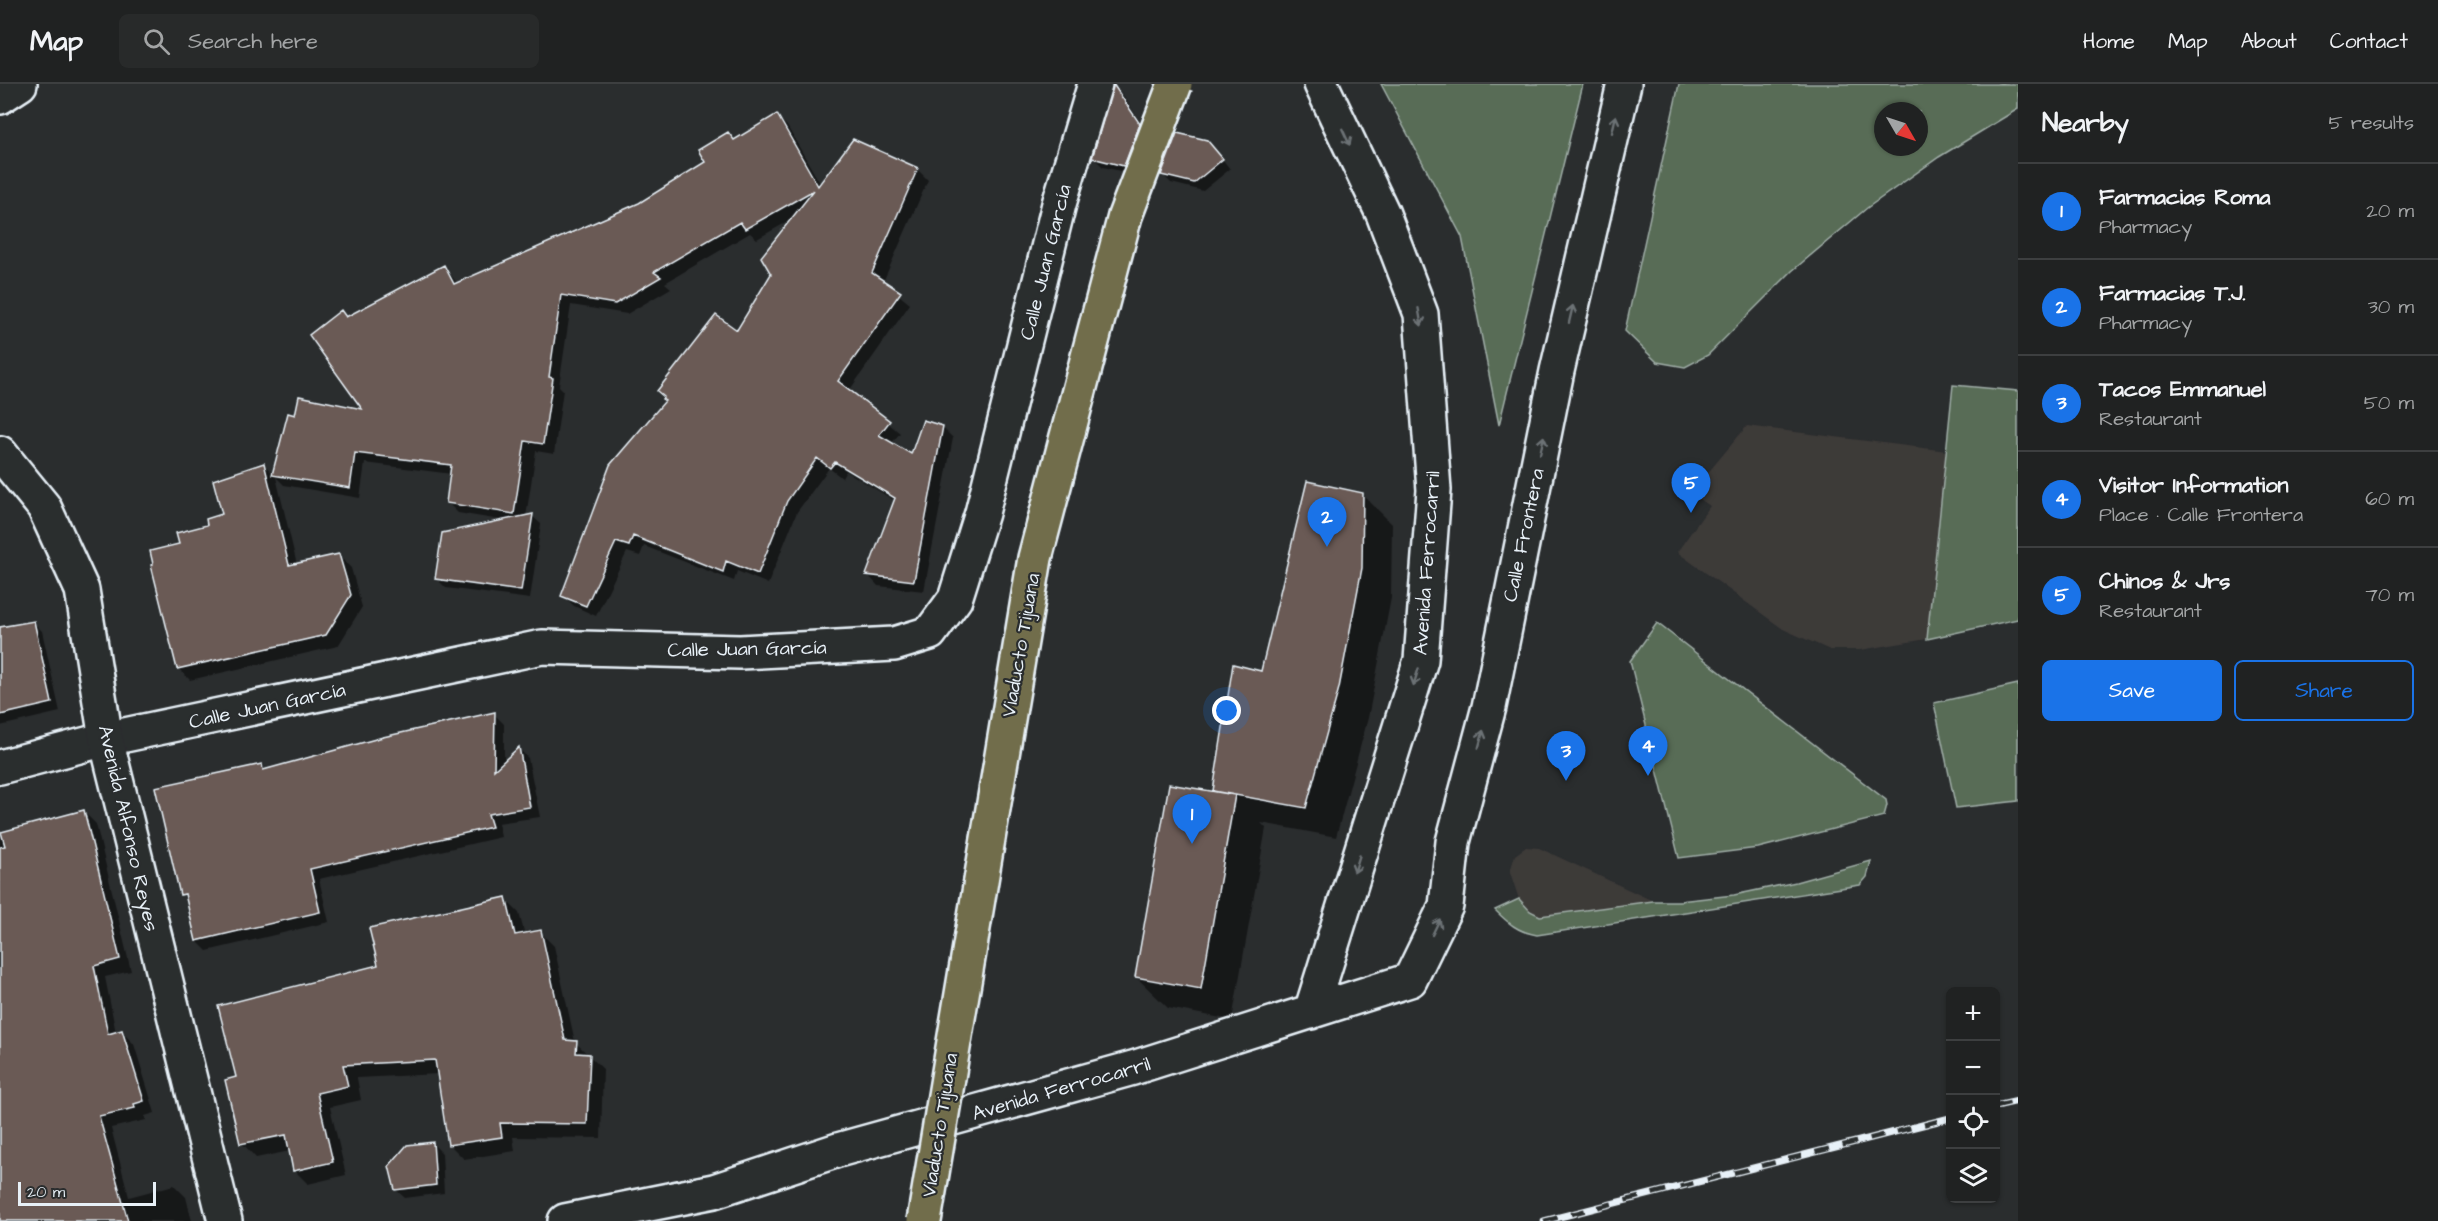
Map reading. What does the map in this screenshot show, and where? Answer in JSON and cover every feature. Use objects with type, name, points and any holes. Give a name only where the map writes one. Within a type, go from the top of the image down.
[{"type":"highway","name":"Viaducto Tijuana","points":[[924,1221],[1035,558],[1125,216],[1175,84]]},
{"type":"highway","name":"Viaducto Tijuana","points":[[943,1221],[961,1092],[1050,554],[1122,268],[1144,194],[1186,84]]},
{"type":"street","points":[[0,97],[20,84]]},
{"type":"street","name":"Calle Juan García","points":[[0,767],[106,738],[542,647],[740,652],[894,644],[930,633],[955,599],[982,513],[1059,204],[1095,84]]},
{"type":"street","name":"Avenida Ferrocarril","points":[[1311,1012],[1421,660],[1434,490],[1421,314],[1383,214],[1321,84]]},
{"type":"street","name":"Calle Frontera","points":[[1410,980],[1446,906],[1454,842],[1489,707],[1557,371],[1624,84]]},
{"type":"street","name":"Avenida Alfonso Reyes","points":[[0,453],[44,507],[82,590],[106,738],[225,1221]]},
{"type":"street","name":"Avenida Ferrocarril","points":[[565,1221],[714,1191],[838,1150],[1133,1068],[1410,980]]},
{"type":"shaded area","points":[[1747,426],[1947,451],[1927,639],[1860,650],[1830,650],[1783,629],[1677,552],[1710,506],[1691,493]]},
{"type":"shaded area","points":[[1526,847],[1539,848],[1653,901],[1540,916],[1530,911],[1519,899],[1510,872],[1515,855]]},
{"type":"green space","points":[[1381,84],[1583,84],[1499,425],[1462,237]]},
{"type":"green space","points":[[1679,84],[2018,84],[2018,109],[1939,157],[1867,208],[1792,271],[1708,355],[1685,367],[1657,362],[1625,331]]},
{"type":"green space","points":[[1953,385],[2018,391],[2018,619],[1927,639]]},
{"type":"green space","points":[[1657,623],[1886,800],[1884,816],[1758,848],[1679,858],[1630,661]]},
{"type":"green space","points":[[2018,684],[2018,801],[1956,808],[1934,703]]},
{"type":"green space","points":[[1871,861],[1867,877],[1860,885],[1537,935],[1524,932],[1495,910],[1519,899],[1530,911],[1540,916],[1653,901],[1679,901],[1734,895],[1796,882]]},
{"type":"building","points":[[1113,84],[1140,124],[1124,166],[1092,158]]},
{"type":"building","points":[[777,114],[818,186],[853,139],[918,168],[872,273],[901,292],[838,381],[890,421],[879,435],[911,454],[923,420],[943,426],[914,581],[866,575],[895,498],[835,462],[830,468],[817,458],[787,501],[758,574],[726,561],[723,572],[633,536],[629,546],[616,542],[586,606],[561,596],[610,465],[665,401],[657,391],[716,315],[737,330],[771,274],[761,257],[814,190],[745,229],[740,222],[654,272],[661,277],[615,304],[561,295],[549,377],[553,378],[543,444],[525,441],[514,514],[446,503],[451,465],[355,453],[350,488],[272,475],[288,413],[295,415],[299,396],[362,409],[309,335],[341,310],[346,317],[444,265],[454,284],[639,203],[705,162],[698,150],[728,132],[734,140]]},
{"type":"building","points":[[1177,133],[1207,140],[1223,159],[1194,183],[1161,175]]},
{"type":"building","points":[[264,463],[289,565],[339,554],[351,595],[326,635],[177,669],[151,565],[153,564],[150,551],[179,544],[176,533],[207,525],[206,519],[222,514],[213,480]]},
{"type":"building","points":[[1307,481],[1363,493],[1362,568],[1339,688],[1306,808],[1213,791],[1233,664],[1261,671]]},
{"type":"building","points":[[533,514],[521,591],[435,579],[442,533]]},
{"type":"building","points":[[34,621],[52,703],[0,715],[0,627]]},
{"type":"building","points":[[495,712],[494,770],[519,747],[530,807],[488,814],[492,827],[310,869],[320,912],[196,941],[185,894],[180,895],[155,787],[262,764],[263,770],[383,737]]},
{"type":"building","points":[[1169,784],[1235,795],[1201,989],[1135,977]]},
{"type":"building","points":[[84,810],[120,959],[94,966],[108,1034],[122,1030],[144,1101],[134,1104],[135,1108],[99,1116],[128,1221],[0,1221],[0,847],[5,846],[1,832]]},
{"type":"building","points":[[506,897],[515,935],[541,930],[565,1040],[577,1041],[576,1053],[590,1054],[587,1124],[500,1123],[502,1137],[448,1145],[435,1060],[343,1065],[348,1086],[317,1093],[333,1162],[293,1171],[286,1135],[240,1144],[225,1080],[236,1077],[218,1006],[378,965],[369,928]]},
{"type":"building","points":[[433,1142],[436,1185],[395,1190],[389,1166],[407,1145]]},
{"type":"railway","points":[[2000,1105],[2018,1101]]},
{"type":"railway","points":[[1544,1221],[1946,1119]]},
{"type":"place","name":"Chinos & Jrs","points":[[1691,513]]},
{"type":"place","name":"Farmacias T.J.","points":[[1327,547]]},
{"type":"place","name":"Visitor Information","points":[[1648,776]]},
{"type":"place","name":"Tacos Emmanuel","points":[[1566,781]]},
{"type":"place","name":"Farmacias Roma","points":[[1192,844]]}]
